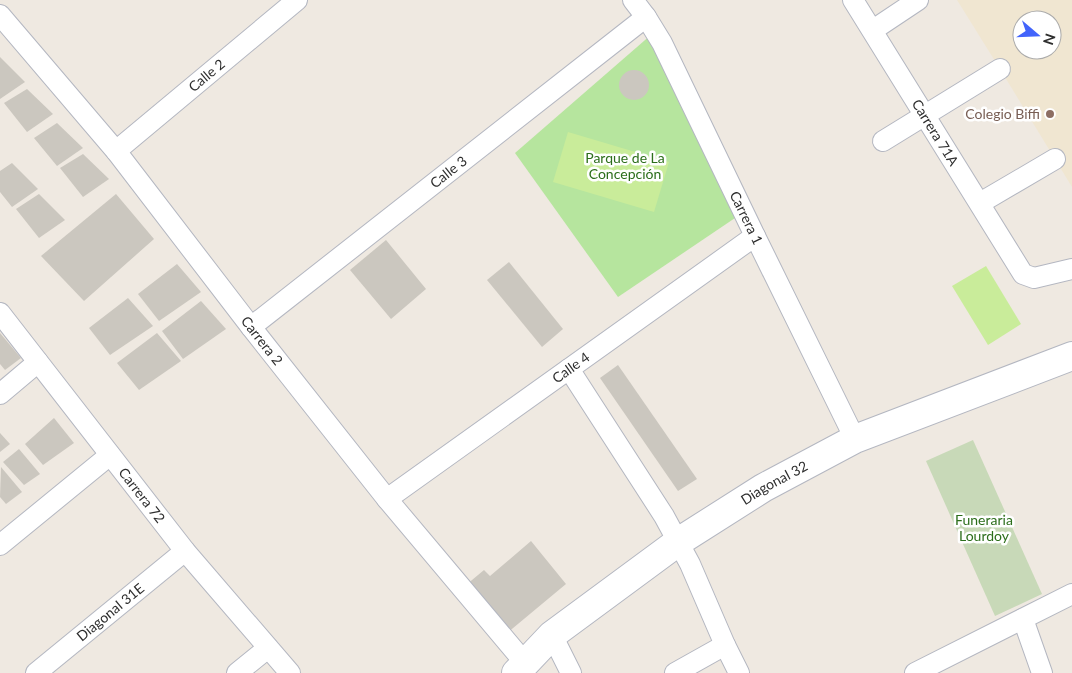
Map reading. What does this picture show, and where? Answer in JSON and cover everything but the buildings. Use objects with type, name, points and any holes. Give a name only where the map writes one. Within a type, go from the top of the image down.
[{"type":"street","name":"Calle 2","points":[[116,151],[297,0]]},
{"type":"street","name":"Carrera 1","points":[[633,0],[662,43],[855,438]]},
{"type":"street","name":"Carrera 71A","points":[[853,0],[1023,274],[1034,278],[1072,269]]},
{"type":"street","points":[[872,30],[918,0]]},
{"type":"street","name":"Carrera 2","points":[[0,15],[116,151],[251,327],[520,668]]},
{"type":"street","name":"Calle 3","points":[[251,327],[646,17]]},
{"type":"street","points":[[883,141],[1000,69]]},
{"type":"street","points":[[980,203],[1055,159]]},
{"type":"street","name":"Calle 4","points":[[387,499],[755,236]]},
{"type":"street","name":"Carrera 72","points":[[0,313],[186,551],[290,673]]},
{"type":"street","name":"Diagonal 32","points":[[520,668],[552,635],[678,542],[763,488],[855,438],[1072,356]]},
{"type":"street","points":[[0,394],[38,362]]},
{"type":"street","points":[[569,369],[664,516],[690,564],[739,673]]},
{"type":"street","points":[[0,545],[110,455]]},
{"type":"street","name":"Diagonal 31E","points":[[36,673],[186,551]]},
{"type":"street","points":[[925,671],[1072,594]]},
{"type":"street","points":[[1023,619],[1042,673]]},
{"type":"street","points":[[552,635],[571,673]]},
{"type":"street","points":[[675,673],[725,645]]},
{"type":"street","points":[[237,673],[268,648]]},
{"type":"shaded area","name":"Colegio Biffi","points":[[957,0],[1072,0],[1072,187],[1000,69]]},
{"type":"green space","name":"Parque de La Concepción","points":[[652,34],[738,216],[618,297],[515,153]]},
{"type":"green space","points":[[568,132],[669,162],[654,212],[553,182]]},
{"type":"green space","points":[[986,266],[1021,324],[988,345],[952,286]]},
{"type":"green space","name":"Funeraria Lourdoy","points":[[973,440],[1042,594],[995,616],[926,461]]},
{"type":"place","name":"Colegio Biffi","points":[[1050,114]]}]
